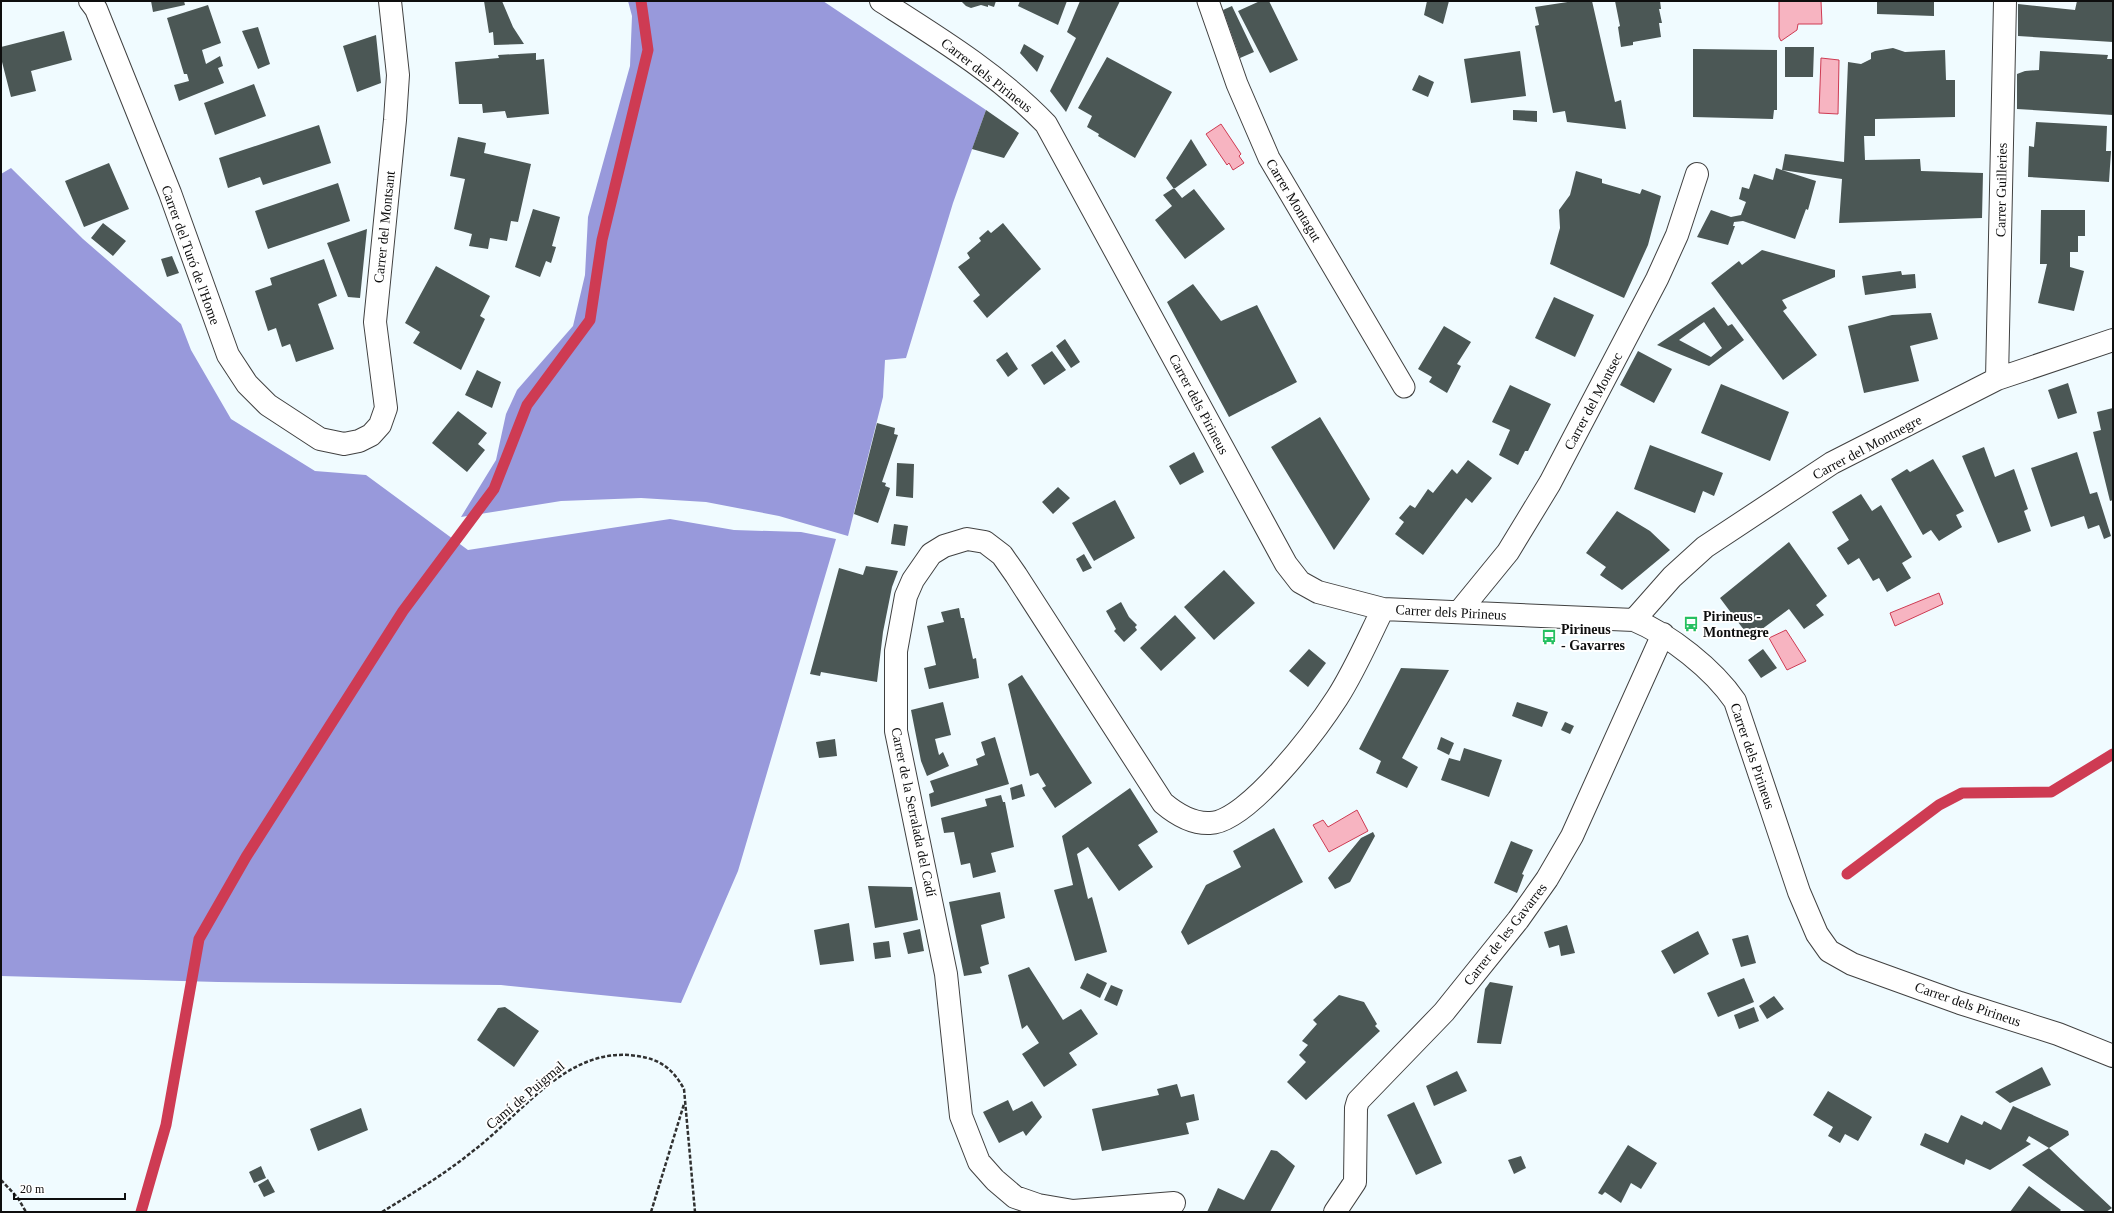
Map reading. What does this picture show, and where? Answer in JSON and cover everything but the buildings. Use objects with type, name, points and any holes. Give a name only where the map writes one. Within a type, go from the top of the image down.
[{"type":"street","name":"Carrer del Turó de l'Home","points":[[90,1],[96,9],[170,193],[228,355],[247,384],[268,405],[311,434],[329,442],[344,444],[359,441]]},
{"type":"street","name":"Carrer del Montsant","points":[[359,441],[371,435],[380,424],[386,408],[375,322],[396,120],[398,75],[390,1]]},
{"type":"street","name":"Carrer dels Pirineus","points":[[881,1],[952,46],[1023,100],[1046,124],[1286,564],[1300,582],[1318,592],[1383,609],[1634,620],[1663,634],[1683,649],[1727,689],[1735,701],[1799,892],[1817,934],[1829,951],[1852,964],[1960,1003],[2058,1034],[2113,1056]]},
{"type":"street","name":"Carrer Guilleries","points":[[1997,379],[2005,1]]},
{"type":"street","name":"Carrer del Montsec","points":[[1459,612],[1508,552],[1550,483],[1657,279],[1677,235],[1697,174]]},
{"type":"street","name":"Carrer del Montnegre","points":[[1634,620],[1672,576],[1705,547],[1832,463],[1997,379],[2113,340]]},
{"type":"street","name":"Carrer de la Serralada del Cadí","points":[[1174,1203],[1073,1211],[1038,1206],[1015,1197],[995,1180],[979,1162],[961,1116],[946,974],[896,731],[896,651],[906,596],[913,580],[931,554],[944,546],[967,539],[985,542],[1002,555],[1016,575],[1163,803],[1175,813],[1189,819],[1210,823],[1230,818],[1247,805],[1302,745],[1338,696],[1383,609]]},
{"type":"street","name":"Carrer de les Gavarres","points":[[1335,1212],[1355,1182],[1356,1108],[1358,1101],[1444,1012],[1518,920],[1547,879],[1572,836],[1663,634]]},
{"type":"lane","name":"Carrer Montagut","points":[[1208,1],[1237,84],[1269,158],[1404,387]]},
{"type":"path","name":"Camí de Puigmal","points":[[382,1212],[474,1151],[574,1066],[612,1055],[632,1055],[652,1058],[667,1066],[677,1077],[684,1089],[694,1212]]},
{"type":"path","points":[[651,1212],[685,1102]]},
{"type":"path","points":[[1,1180],[18,1198],[26,1212]]},
{"type":"shaded area","points":[[628,1],[823,1],[986,110],[953,203],[906,358],[885,360],[883,397],[848,536],[779,516],[706,502],[641,498],[561,501],[461,517],[496,460],[506,414],[517,390],[573,326],[585,275],[588,217],[630,66],[632,16]]},
{"type":"shaded area","points":[[1779,1],[1821,1],[1822,24],[1798,24],[1797,30],[1781,41],[1779,37]]},
{"type":"shaded area","points":[[1821,58],[1839,60],[1838,114],[1819,113]]},
{"type":"shaded area","points":[[1221,124],[1241,154],[1239,156],[1244,163],[1233,170],[1229,163],[1227,165],[1206,134]]},
{"type":"shaded area","points":[[11,168],[83,239],[181,324],[191,350],[231,419],[315,471],[366,475],[468,550],[670,519],[734,530],[801,532],[836,539],[738,871],[681,1003],[501,985],[218,982],[1,976],[1,174]]},
{"type":"shaded area","points":[[1939,593],[1943,604],[1895,626],[1890,613]]},
{"type":"shaded area","points":[[1786,630],[1806,661],[1787,670],[1769,638]]},
{"type":"shaded area","points":[[1357,810],[1368,831],[1329,852],[1313,825],[1323,820],[1328,827]]},
{"type":"waterway","points":[[141,1212],[166,1125],[199,939],[246,857],[403,611],[494,489],[527,405],[590,320],[602,240],[648,50],[641,1]]},
{"type":"waterway","points":[[1847,874],[1939,805],[1962,793],[2051,792],[2113,754]]},
{"type":"place","name":"Pirineus - Montnegre","points":[[1691,624]]},
{"type":"place","name":"Pirineus - Gavarres","points":[[1549,637]]}]
